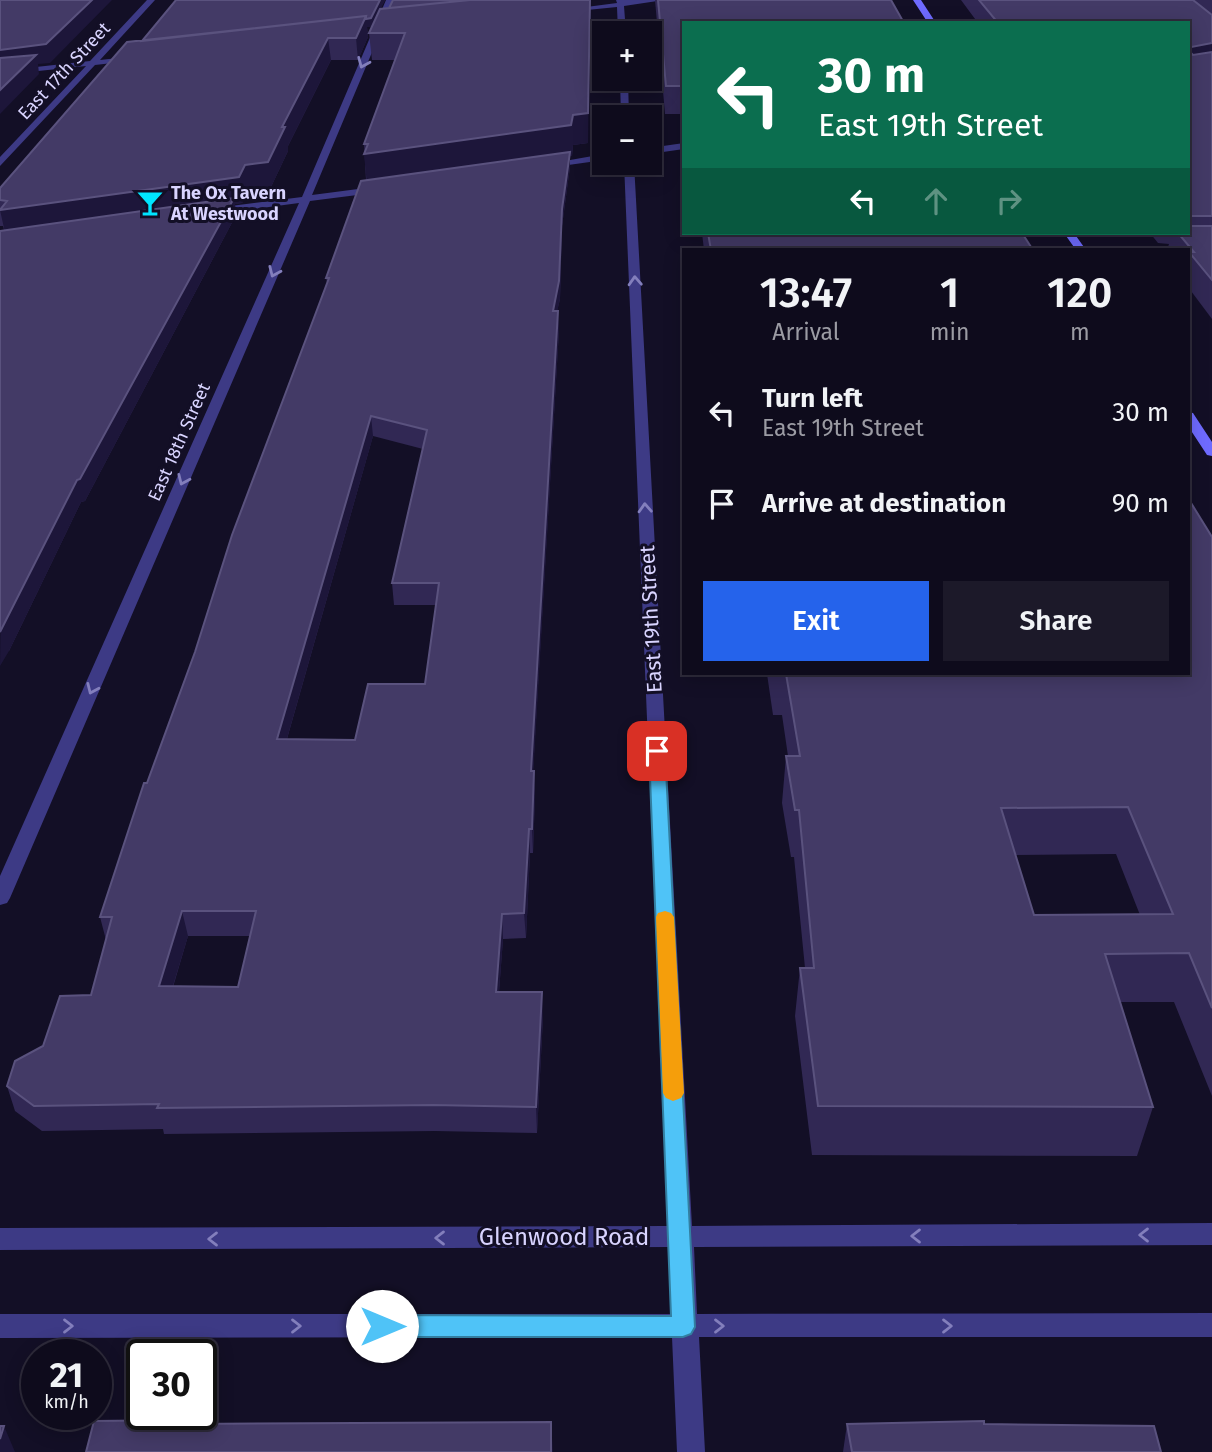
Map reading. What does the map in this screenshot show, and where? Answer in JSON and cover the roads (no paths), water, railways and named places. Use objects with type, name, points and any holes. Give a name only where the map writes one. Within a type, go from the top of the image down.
[{"type":"main road","points":[[917,0],[931,21]]},
{"type":"main road","points":[[1190,419],[1212,452]]},
{"type":"street","name":"East 17th Street","points":[[0,163],[151,0]]},
{"type":"street","name":"East 18th Street","points":[[0,898],[306,199],[390,0]]},
{"type":"street","points":[[557,11],[620,2],[660,0]]},
{"type":"street","points":[[620,2],[621,21]]},
{"type":"street","points":[[0,73],[149,56]]},
{"type":"street","points":[[662,148],[682,145]]},
{"type":"street","points":[[534,167],[592,159]]},
{"type":"street","name":"East 19th Street","points":[[630,175],[691,1452]]},
{"type":"street","points":[[201,213],[394,187]]},
{"type":"street","points":[[1190,249],[1212,249]]},
{"type":"street","name":"Glenwood Road","points":[[0,1239],[1212,1234]]},
{"type":"street","points":[[0,1326],[1212,1325]]},
{"type":"place","name":"The Ox Tavern At Westwood","points":[[150,203]]}]
